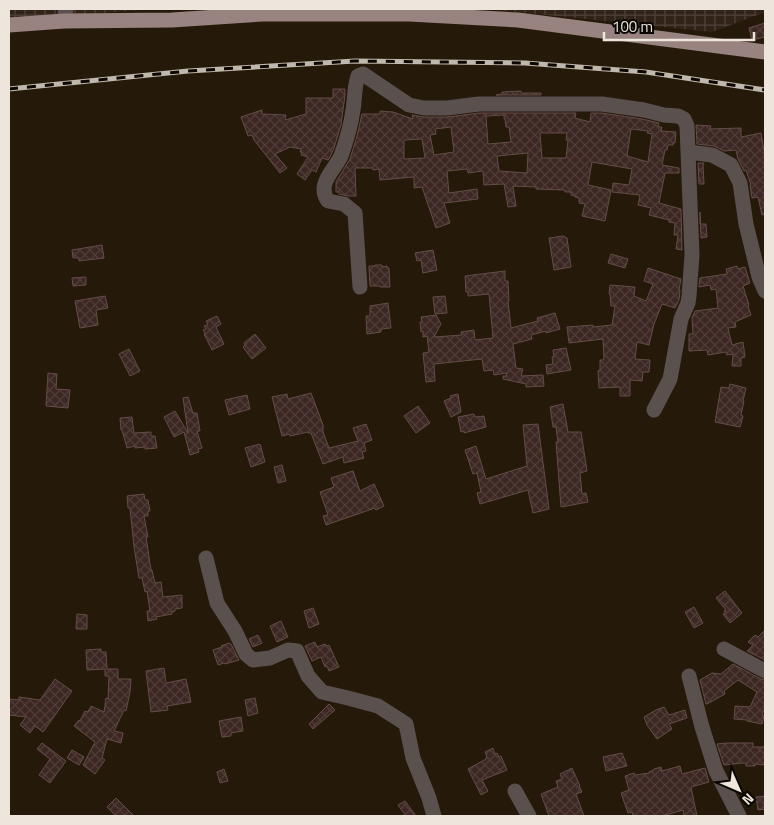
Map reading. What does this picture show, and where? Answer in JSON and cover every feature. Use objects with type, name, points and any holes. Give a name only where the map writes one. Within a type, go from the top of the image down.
[{"type":"main road","points":[[9,25],[65,15],[172,20],[262,14],[409,14],[518,20],[765,52]]},
{"type":"street","points":[[360,287],[355,213],[344,204],[328,201],[324,196],[324,187],[329,174],[340,158],[345,142],[353,110],[355,84],[358,76],[363,74],[409,105],[424,108],[447,108],[479,104],[602,104],[678,116],[684,119],[688,126],[692,255],[689,296],[681,319],[670,379],[654,410]]},
{"type":"street","points":[[689,152],[712,155],[731,164],[740,184],[748,232],[759,277],[765,291]]},
{"type":"street","points":[[206,558],[217,603],[235,631],[246,654],[253,660],[270,658],[288,650],[297,651],[308,676],[322,692],[378,706],[406,724],[413,758],[434,816]]},
{"type":"street","points":[[724,649],[765,671]]},
{"type":"street","points":[[689,676],[716,771],[739,816]]},
{"type":"street","points":[[515,791],[529,816]]},
{"type":"shaded area","points":[[9,9],[161,9],[9,19]]},
{"type":"shaded area","points":[[488,9],[765,9],[765,12],[712,32]]},
{"type":"building","points":[[765,23],[765,37],[752,40],[749,28]]},
{"type":"building","points":[[333,89],[345,89],[345,95],[341,125],[330,157],[328,160],[322,158],[316,172],[312,170],[305,180],[297,174],[308,157],[301,155],[301,149],[290,147],[275,154],[287,168],[280,173],[252,135],[248,136],[241,117],[262,110],[262,114],[286,115],[285,120],[306,114],[306,98],[333,98]]},
{"type":"building","points":[[521,91],[521,93],[541,93],[541,95],[496,95],[502,94],[502,92]]},
{"type":"building","points":[[380,111],[393,112],[413,119],[412,115],[447,117],[480,113],[576,113],[575,118],[590,122],[591,113],[601,113],[659,123],[658,127],[662,127],[661,131],[676,132],[675,143],[668,145],[667,150],[665,150],[662,165],[679,168],[679,173],[665,173],[659,203],[681,209],[682,250],[676,249],[678,235],[674,235],[675,223],[649,215],[651,208],[638,205],[640,195],[612,192],[613,183],[629,185],[632,169],[592,162],[588,185],[611,190],[605,221],[582,216],[585,204],[579,203],[579,198],[571,195],[571,192],[565,192],[565,190],[513,186],[516,206],[508,207],[504,184],[484,185],[483,171],[468,173],[467,169],[447,171],[449,193],[477,189],[478,199],[444,203],[450,223],[436,228],[422,187],[414,188],[414,177],[380,180],[379,169],[355,168],[356,196],[339,194],[339,192],[336,192],[336,182],[350,159],[362,114],[380,114]],"holes":[[[504,115],[506,127],[509,127],[511,142],[488,144],[486,116]],[[451,127],[454,152],[434,155],[430,135],[436,134],[435,129]],[[631,129],[648,131],[647,133],[652,134],[648,162],[627,156]],[[540,133],[567,133],[566,158],[542,158]],[[422,139],[425,158],[404,159],[404,140]],[[528,153],[527,173],[499,171],[497,156]]]},
{"type":"building","points":[[696,125],[711,126],[710,129],[741,128],[741,137],[761,133],[765,151],[765,214],[762,215],[758,197],[752,198],[751,185],[746,170],[744,171],[738,159],[736,150],[724,151],[714,146],[697,144]]},
{"type":"building","points":[[698,163],[704,163],[704,184],[699,184]]},
{"type":"building","points":[[700,224],[706,224],[707,237],[701,238]]},
{"type":"building","points":[[563,236],[567,238],[571,267],[554,270],[549,238]]},
{"type":"building","points":[[102,245],[104,258],[79,261],[79,258],[73,258],[72,250]]},
{"type":"building","points":[[433,250],[437,270],[423,273],[421,260],[417,261],[415,253]]},
{"type":"building","points":[[611,254],[628,259],[625,268],[608,263]]},
{"type":"building","points":[[369,266],[387,266],[389,268],[390,287],[370,286]]},
{"type":"building","points":[[737,266],[738,269],[745,267],[750,283],[743,286],[751,315],[735,322],[736,327],[728,328],[732,345],[743,342],[745,357],[741,358],[741,366],[732,366],[733,354],[727,355],[726,352],[708,355],[707,350],[689,351],[689,334],[693,334],[692,318],[695,311],[718,308],[716,289],[711,290],[710,285],[699,287],[700,278],[727,274],[726,269]]},
{"type":"building","points":[[648,268],[681,279],[679,300],[675,308],[662,304],[654,324],[649,345],[637,342],[635,359],[650,360],[649,372],[643,372],[642,381],[630,380],[630,396],[620,396],[620,387],[599,388],[598,371],[600,370],[600,360],[604,358],[603,339],[569,343],[567,327],[612,325],[615,306],[611,306],[610,285],[635,287],[634,296],[646,301],[653,284],[644,281]]},
{"type":"building","points":[[505,271],[505,281],[508,281],[511,328],[538,321],[537,318],[555,313],[560,329],[531,335],[532,339],[513,344],[516,368],[523,369],[521,376],[543,375],[544,386],[526,387],[526,384],[503,379],[503,376],[506,376],[507,373],[494,375],[493,370],[484,371],[482,359],[434,364],[435,381],[426,382],[423,353],[429,352],[427,336],[423,337],[423,331],[421,332],[421,317],[436,315],[441,324],[434,337],[462,335],[461,332],[474,330],[475,340],[493,338],[489,294],[468,296],[465,276]]},
{"type":"building","points":[[86,277],[86,285],[73,286],[72,278]]},
{"type":"building","points":[[105,296],[108,308],[96,310],[98,325],[80,328],[75,301]]},
{"type":"building","points":[[445,296],[447,313],[435,314],[433,297]]},
{"type":"building","points":[[388,303],[391,328],[367,334],[366,316],[370,316],[370,306]]},
{"type":"building","points":[[217,316],[221,324],[216,327],[224,344],[212,350],[203,330],[206,329],[204,326],[208,325],[206,321]]},
{"type":"building","points":[[255,334],[266,348],[252,359],[243,347],[244,343]]},
{"type":"building","points":[[566,348],[571,370],[547,374],[546,365],[553,364],[553,350]]},
{"type":"building","points":[[129,349],[140,371],[130,376],[119,354]]},
{"type":"building","points":[[48,373],[57,374],[56,389],[70,390],[68,408],[46,406]]},
{"type":"building","points":[[730,384],[746,388],[740,427],[715,422],[721,387],[729,388]]},
{"type":"building","points":[[311,393],[329,448],[358,441],[353,428],[366,424],[372,440],[364,443],[366,451],[362,452],[364,458],[344,463],[343,457],[323,464],[311,433],[282,436],[272,397],[287,394],[288,399]]},
{"type":"building","points":[[458,394],[461,412],[451,417],[444,401],[451,398],[450,396]]},
{"type":"building","points":[[247,395],[250,409],[229,415],[225,400]]},
{"type":"building","points":[[188,397],[193,413],[197,413],[200,431],[197,431],[202,448],[198,449],[199,452],[190,455],[184,432],[174,437],[164,417],[175,411],[188,433],[183,398]]},
{"type":"building","points":[[563,404],[568,432],[581,432],[587,471],[580,473],[582,494],[586,493],[588,502],[561,507],[556,442],[558,442],[556,427],[553,427],[550,407]]},
{"type":"building","points":[[418,406],[430,423],[416,433],[404,416]]},
{"type":"building","points":[[474,414],[475,417],[484,416],[486,427],[464,433],[464,431],[461,432],[458,417]]},
{"type":"building","points":[[132,417],[134,433],[151,432],[151,436],[155,436],[157,448],[145,449],[145,447],[135,448],[135,446],[127,448],[121,430],[120,418]]},
{"type":"building","points":[[538,424],[549,509],[533,513],[528,490],[480,504],[477,493],[481,492],[477,473],[473,474],[465,450],[476,446],[486,479],[527,466],[523,425]]},
{"type":"building","points":[[260,444],[265,462],[251,467],[245,448]]},
{"type":"building","points":[[282,465],[286,481],[278,483],[274,467]]},
{"type":"building","points":[[353,471],[360,491],[374,484],[384,506],[326,525],[323,516],[328,515],[320,492],[334,487],[331,478]]},
{"type":"building","points":[[144,494],[145,500],[148,500],[150,511],[148,511],[148,516],[144,516],[151,570],[155,583],[161,582],[163,597],[182,595],[182,608],[175,609],[172,614],[156,617],[157,619],[148,621],[147,611],[150,611],[147,591],[145,592],[142,578],[139,578],[127,496]]},
{"type":"building","points":[[725,591],[742,613],[730,623],[723,614],[726,610],[716,598]]},
{"type":"building","points":[[694,607],[703,623],[694,628],[685,612]]},
{"type":"building","points":[[313,608],[319,624],[309,628],[304,611]]},
{"type":"building","points":[[77,614],[87,615],[87,629],[76,629]]},
{"type":"building","points":[[281,621],[288,637],[277,642],[270,626]]},
{"type":"building","points":[[765,630],[765,660],[747,651],[753,645],[748,642],[755,635],[758,637]]},
{"type":"building","points":[[258,635],[262,643],[253,647],[249,639]]},
{"type":"building","points":[[315,642],[317,647],[325,644],[326,646],[329,645],[339,667],[329,671],[321,657],[312,661],[305,646]]},
{"type":"building","points":[[229,643],[239,660],[218,665],[213,650]]},
{"type":"building","points":[[101,649],[101,652],[106,652],[107,669],[118,669],[118,679],[131,679],[126,711],[124,710],[114,731],[123,733],[121,743],[107,739],[102,758],[105,760],[95,774],[83,765],[95,742],[74,726],[80,721],[85,711],[88,712],[91,706],[104,712],[106,698],[108,699],[109,676],[105,676],[105,669],[87,670],[86,650]]},
{"type":"building","points":[[733,664],[765,680],[765,707],[762,715],[764,716],[762,724],[734,719],[735,706],[750,707],[757,692],[738,680],[724,691],[725,694],[706,704],[700,680],[712,673],[721,674]]},
{"type":"building","points":[[164,668],[166,683],[186,679],[191,702],[167,706],[168,710],[151,712],[146,671]]},
{"type":"building","points":[[55,679],[72,691],[43,732],[35,726],[30,733],[20,725],[26,717],[9,715],[9,699],[19,700],[19,697],[40,700]]},
{"type":"building","points":[[255,698],[258,713],[248,716],[245,700]]},
{"type":"building","points":[[329,704],[335,710],[313,729],[309,724]]},
{"type":"building","points":[[664,707],[669,715],[685,710],[687,718],[669,724],[672,729],[657,739],[644,717]]},
{"type":"building","points":[[241,717],[243,731],[231,733],[231,736],[222,737],[219,721]]},
{"type":"building","points":[[42,743],[66,761],[50,783],[39,775],[50,759],[37,749]]},
{"type":"building","points":[[753,743],[753,747],[765,747],[765,765],[755,764],[755,766],[746,766],[746,763],[743,763],[724,765],[717,744]]},
{"type":"building","points":[[493,748],[495,754],[497,753],[499,757],[501,756],[507,770],[482,780],[488,791],[481,795],[468,769],[486,759],[485,752]]},
{"type":"building","points":[[72,750],[84,757],[79,765],[67,758]]},
{"type":"building","points":[[622,753],[627,766],[606,771],[603,757]]},
{"type":"building","points":[[680,766],[682,774],[705,768],[709,782],[691,787],[697,816],[684,816],[683,810],[662,816],[633,816],[632,812],[628,813],[621,793],[629,790],[625,776],[634,773],[635,775],[649,773],[661,767],[662,771]]},
{"type":"building","points":[[572,768],[582,792],[576,794],[584,816],[549,816],[541,794],[558,787],[556,781],[562,779],[560,774]]},
{"type":"building","points":[[224,769],[228,781],[220,783],[217,772]]},
{"type":"building","points":[[765,796],[765,809],[758,810],[756,797]]},
{"type":"building","points":[[116,798],[134,816],[116,816],[107,807]]},
{"type":"building","points":[[405,801],[416,816],[406,816],[398,805]]},
{"type":"railway","points":[[9,89],[188,71],[355,61],[525,63],[646,72],[765,90]]}]
